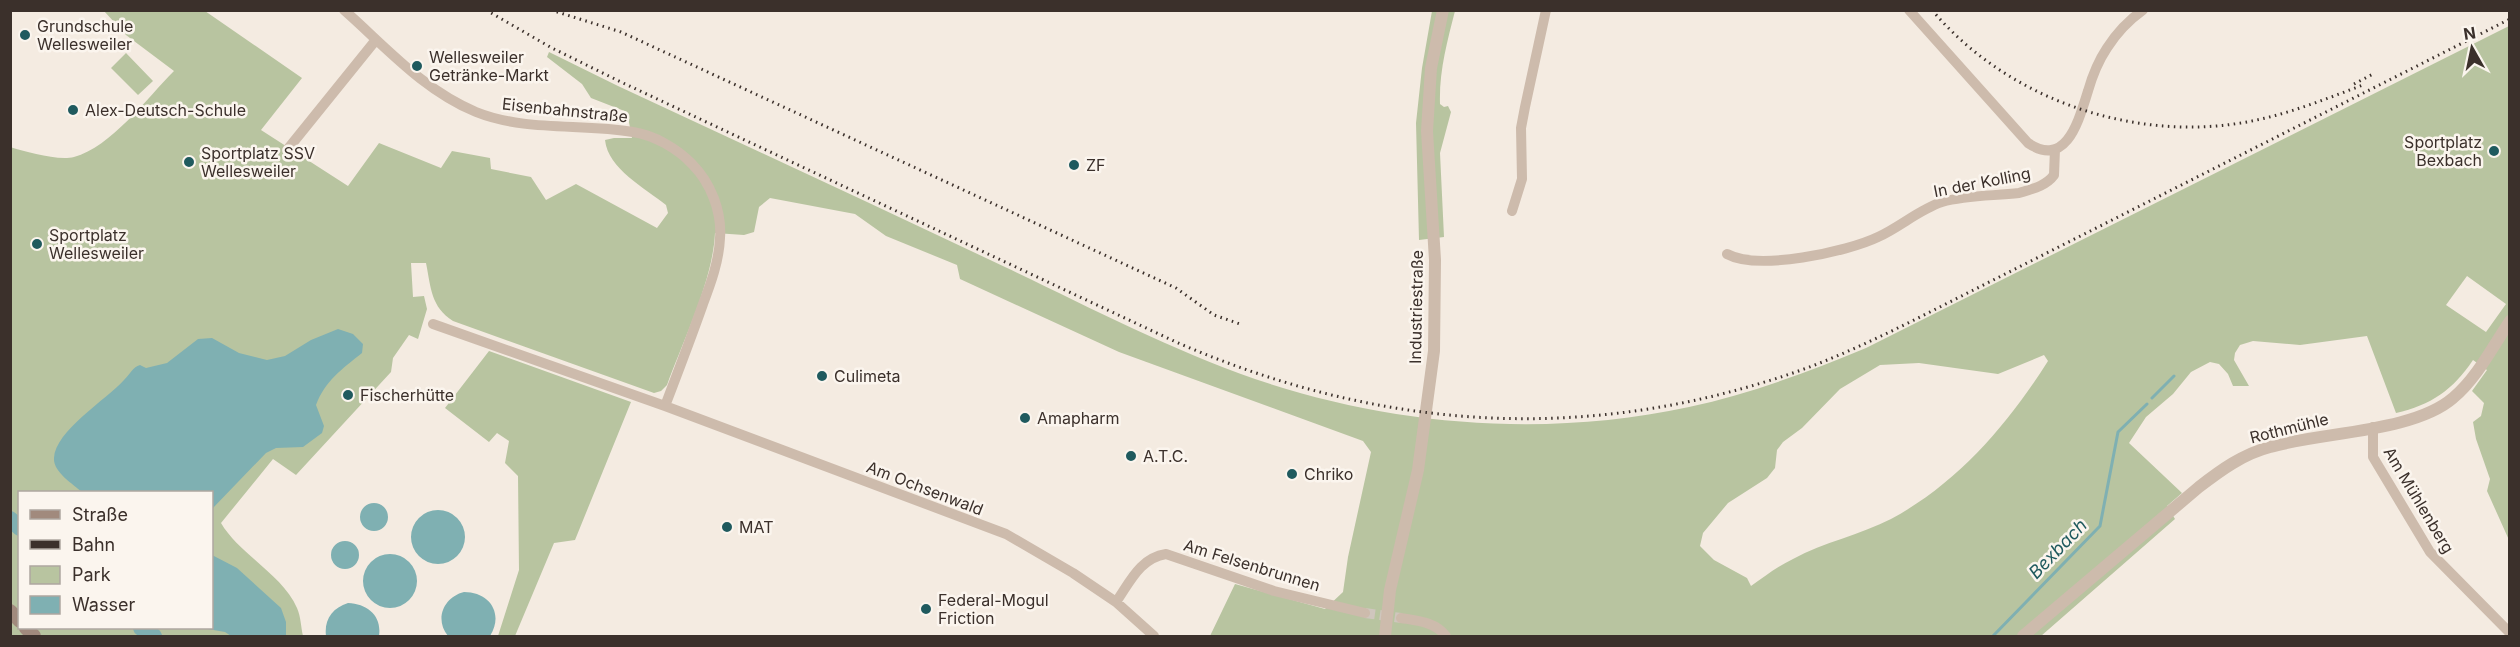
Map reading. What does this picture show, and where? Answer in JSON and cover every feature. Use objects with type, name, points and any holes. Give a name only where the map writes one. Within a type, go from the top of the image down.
[{"type":"street","name":"Eisenbahnstraße","points":[[344,10],[375,41],[433,88],[477,112],[498,119],[528,124],[609,129],[645,134],[685,157],[703,177],[713,196],[721,237],[716,263],[696,324],[665,406]]},
{"type":"street","name":"Industriestraße","points":[[1385,636],[1390,590],[1418,470],[1436,328],[1427,122],[1431,68],[1443,10]]},
{"type":"street","points":[[1512,211],[1522,179],[1521,128],[1546,10]]},
{"type":"street","name":"In der Kolling","points":[[1727,254],[1733,258],[1761,262],[1845,249],[1884,234],[1940,203],[2019,193],[2043,184],[2054,175],[2055,149],[2042,151],[2028,143],[1910,10]]},
{"type":"street","points":[[2055,149],[2068,138],[2077,123],[2106,48],[2119,32],[2143,10]]},
{"type":"street","points":[[287,150],[375,41]]},
{"type":"street","name":"Rothmühle","points":[[2023,636],[2229,464],[2267,447],[2373,427],[2425,414],[2455,397],[2467,384],[2510,321]]},
{"type":"street","name":"Am Ochsenwald","points":[[432,324],[665,406],[1006,534],[1073,573],[1116,602],[1155,636]]},
{"type":"street","name":"Am Mühlenberg","points":[[2373,427],[2371,450],[2373,457],[2430,552],[2510,633]]},
{"type":"street","name":"Am Felsenbrunnen","points":[[1116,602],[1142,564],[1157,555],[1166,554],[1274,591],[1365,613]]},
{"type":"street","points":[[1401,618],[1439,627],[1446,636]]},
{"type":"green space","points":[[104,11],[205,11],[302,78],[261,130],[348,186],[379,143],[441,168],[452,151],[490,158],[491,169],[531,177],[546,200],[576,184],[657,228],[668,213],[666,205],[620,169],[613,160],[605,140],[632,138],[627,112],[591,98],[582,84],[547,57],[549,52],[1128,326],[1223,367],[1307,395],[1361,408],[1415,417],[1525,424],[1635,417],[1689,407],[1757,389],[1844,357],[2509,26],[2509,540],[2487,491],[2490,479],[2476,439],[2473,422],[2481,416],[2484,403],[2472,391],[2487,370],[2473,360],[2457,380],[2440,395],[2420,406],[2396,413],[2367,336],[2300,345],[2253,341],[2240,345],[2234,360],[2249,386],[2233,386],[2228,374],[2219,364],[2210,362],[2191,372],[2173,394],[2146,417],[2129,443],[2182,493],[2167,506],[2175,519],[2041,636],[1210,636],[1235,584],[1325,609],[1343,592],[1348,557],[1371,452],[1363,441],[1119,352],[960,279],[957,265],[886,236],[855,214],[770,198],[759,207],[754,232],[744,235],[715,233],[709,270],[689,330],[667,385],[661,391],[654,393],[453,321],[440,310],[436,303],[426,263],[411,263],[413,297],[424,296],[427,309],[418,339],[409,335],[393,358],[391,372],[296,475],[273,459],[221,523],[238,545],[272,575],[290,596],[298,611],[303,636],[11,636],[10,147],[51,157],[67,158],[88,152],[115,133],[174,71],[126,35]],"holes":[[[2467,276],[2506,304],[2486,332],[2446,305]],[[2044,355],[2048,361],[2033,384],[1980,450],[1938,488],[1891,519],[1805,553],[1751,586],[1747,578],[1714,560],[1700,546],[1703,533],[1728,503],[1767,478],[1775,468],[1777,450],[1783,442],[1802,428],[1840,389],[1880,365],[1919,363],[1998,374]]]},
{"type":"green space","points":[[1432,11],[1455,11],[1444,57],[1440,92],[1440,104],[1444,107],[1448,106],[1451,112],[1440,153],[1444,237],[1419,240],[1416,123],[1422,68]]},
{"type":"green space","points":[[126,53],[153,81],[138,95],[111,68]]},
{"type":"green space","points":[[489,351],[631,402],[575,540],[554,543],[515,636],[498,636],[519,570],[518,476],[505,463],[509,441],[497,433],[489,442],[445,408]]},
{"type":"water","points":[[338,329],[353,334],[363,344],[362,353],[335,376],[324,389],[316,405],[324,426],[322,433],[303,447],[276,448],[266,453],[213,508],[213,491],[81,491],[57,468],[54,458],[63,437],[72,426],[138,366],[146,368],[167,363],[198,339],[212,338],[239,353],[267,360],[285,356],[311,340]]},
{"type":"water","points":[[374,503],[384,507],[388,517],[384,527],[374,531],[364,527],[360,517],[364,507]]},
{"type":"water","points":[[433,510],[443,510],[453,514],[461,522],[465,537],[461,552],[453,560],[443,564],[433,564],[423,560],[415,552],[411,542],[411,532],[415,522],[423,514]]},
{"type":"water","points":[[345,541],[355,545],[359,555],[355,565],[345,569],[335,565],[331,555],[335,545]]},
{"type":"water","points":[[385,554],[395,554],[405,558],[413,566],[417,581],[413,596],[405,604],[395,608],[385,608],[375,604],[367,596],[363,586],[363,576],[367,566],[375,558]]},
{"type":"water","points":[[213,556],[237,568],[281,608],[286,622],[286,636],[231,636],[225,632],[208,629],[213,629]]},
{"type":"water","points":[[464,592],[481,596],[492,606],[496,620],[490,636],[448,636],[442,623],[443,610],[451,599]]},
{"type":"water","points":[[348,603],[362,606],[372,612],[378,623],[379,636],[326,636],[326,625],[330,615]]},
{"type":"waterway","name":"Bexbach","points":[[2152,398],[2174,376]]},
{"type":"waterway","name":"Bexbach","points":[[1993,636],[2100,526],[2118,432],[2147,404]]},
{"type":"waterway","points":[[10,519],[18,526]]},
{"type":"waterway","points":[[143,629],[154,636]]},
{"type":"tunnel","points":[[1365,613],[1401,618]]},
{"type":"railway","points":[[486,10],[552,48],[621,82],[1176,342],[1249,370],[1321,392],[1395,408],[1468,417],[1542,418],[1617,413],[1692,401],[1788,375],[1827,360],[1922,316],[2510,19]]},
{"type":"railway","points":[[551,10],[621,32],[1176,288],[1214,315],[1240,324]]},
{"type":"railway","points":[[1932,10],[1962,41],[1996,67],[2033,89],[2072,106],[2114,118],[2156,125],[2199,127],[2241,123],[2288,112],[2363,85]]},
{"type":"railway","points":[[2354,84],[2375,73]]},
{"type":"place","name":"Grundschule Wellesweiler","points":[[25,35]]},
{"type":"place","name":"Wellesweiler Getränke-Markt","points":[[417,66]]},
{"type":"place","name":"Alex-Deutsch-Schule","points":[[73,110]]},
{"type":"place","name":"Sportplatz Bexbach","points":[[2494,151]]},
{"type":"place","name":"Sportplatz SSV Wellesweiler","points":[[189,162]]},
{"type":"place","name":"ZF","points":[[1074,165]]},
{"type":"place","name":"Sportplatz Wellesweiler","points":[[37,244]]},
{"type":"place","name":"Culimeta","points":[[822,376]]},
{"type":"place","name":"Fischerhütte","points":[[348,395]]},
{"type":"place","name":"Amapharm","points":[[1025,418]]},
{"type":"place","name":"A.T.C.","points":[[1131,456]]},
{"type":"place","name":"Chriko","points":[[1292,474]]},
{"type":"place","name":"MAT","points":[[727,527]]},
{"type":"place","name":"Federal-Mogul Friction","points":[[926,609]]}]
